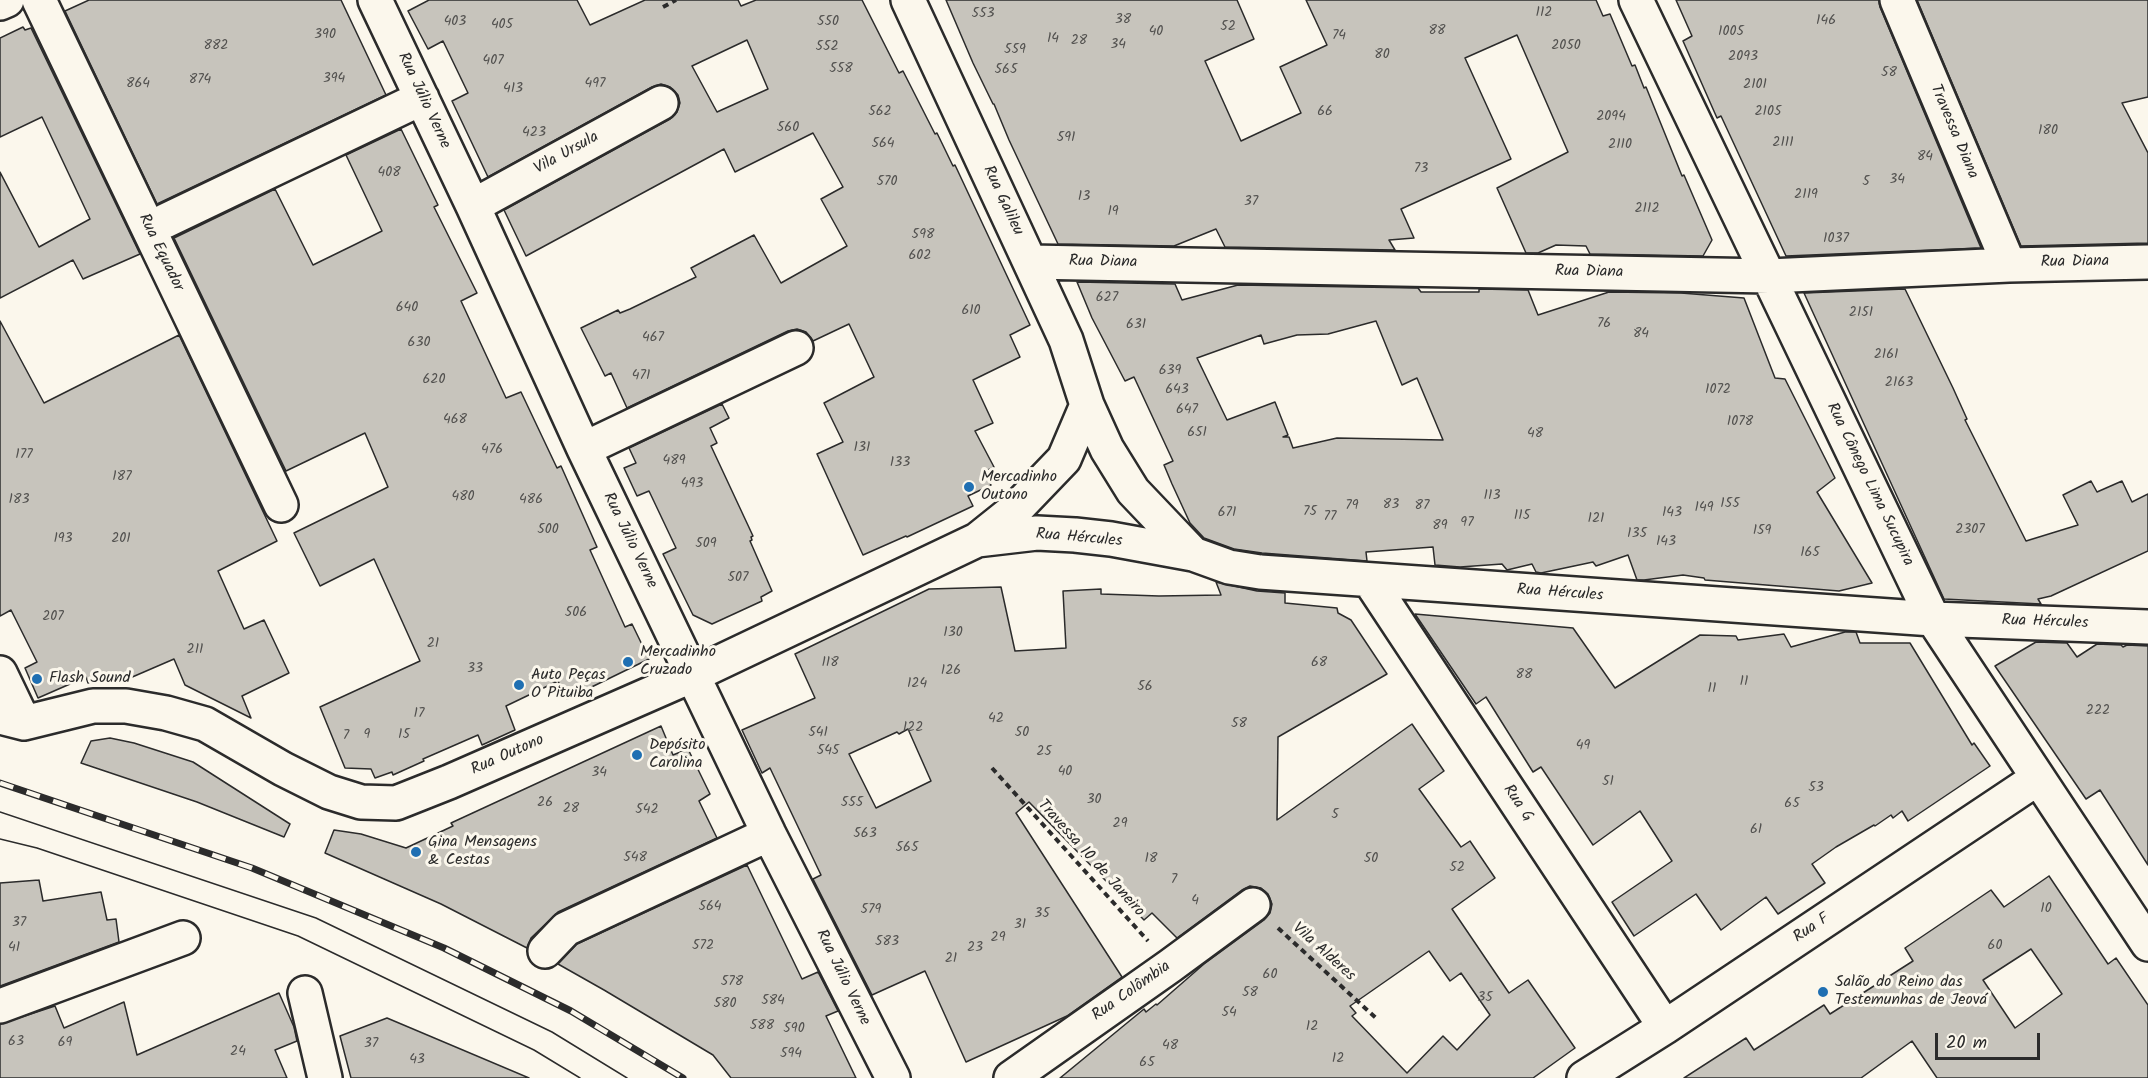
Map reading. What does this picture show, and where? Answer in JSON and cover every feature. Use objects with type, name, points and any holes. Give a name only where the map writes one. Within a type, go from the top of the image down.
[{"type":"street","points":[[0,3],[7,0]]},
{"type":"street","name":"Rua Equador","points":[[39,0],[281,505]]},
{"type":"street","name":"Rua Júlio Verne","points":[[375,0],[473,206],[584,449],[769,834],[893,1078]]},
{"type":"street","name":"Rua Galileu","points":[[908,0],[1066,340],[1087,405],[1107,449],[1133,491],[1192,554]]},
{"type":"street","name":"Rua Cônego Lima Sucupira","points":[[1636,0],[1933,619],[2148,944]]},
{"type":"street","name":"Travessa Diana","points":[[1897,0],[2009,265]]},
{"type":"street","points":[[165,221],[422,98]]},
{"type":"street","name":"Vila Ursula","points":[[473,206],[661,103]]},
{"type":"street","name":"Rua Diana","points":[[1030,262],[1768,276],[2009,265],[2148,262]]},
{"type":"street","points":[[584,449],[796,348]]},
{"type":"street","points":[[977,540],[1017,508],[1064,459],[1087,405]]},
{"type":"street","name":"Rua Hércules","points":[[977,540],[1037,533],[1075,535],[1111,539],[1192,554],[1229,567],[1370,581],[1933,619],[2148,627]]},
{"type":"street","name":"Rua Outono","points":[[12,720],[93,706],[126,706],[166,713],[205,724],[282,769],[329,792],[361,802],[396,802],[449,782],[693,675],[977,540]]},
{"type":"street","name":"Rua G","points":[[1370,581],[1665,1027]]},
{"type":"street","points":[[0,672],[12,720]]},
{"type":"street","name":"Rua F","points":[[1584,1078],[1665,1027],[2038,778]]},
{"type":"street","points":[[545,951],[566,929],[769,834]]},
{"type":"street","name":"Rua Colômbia","points":[[1011,1078],[1253,905]]},
{"type":"street","points":[[0,1006],[183,938]]},
{"type":"street","points":[[305,993],[326,1078]]},
{"type":"path","points":[[663,7],[676,0]]},
{"type":"path","name":"Travessa 10 de Janeiro","points":[[992,768],[1170,966]]},
{"type":"path","name":"Vila Alderes","points":[[1253,905],[1377,1019]]},
{"type":"building","points":[[89,0],[341,0],[386,95],[157,204],[65,11]]},
{"type":"building","points":[[429,0],[577,0],[590,25],[645,0],[738,0],[741,6],[756,0],[862,0],[899,73],[903,71],[935,134],[937,133],[953,166],[955,165],[1030,325],[1010,335],[1020,357],[973,380],[993,423],[975,431],[994,467],[984,472],[991,485],[968,496],[973,506],[863,555],[817,454],[843,442],[824,403],[874,377],[849,324],[813,341],[806,332],[797,329],[788,331],[627,408],[611,373],[605,376],[581,328],[618,310],[620,313],[630,309],[696,277],[691,268],[754,235],[781,283],[847,246],[821,199],[843,187],[813,133],[735,172],[724,149],[526,256],[504,210],[670,119],[677,112],[680,103],[678,95],[670,87],[661,84],[652,87],[488,177],[452,101],[468,93],[443,41],[428,49],[408,11]],"holes":[[[747,40],[768,89],[717,112],[692,66]]]},
{"type":"building","points":[[946,0],[1237,0],[1254,39],[1205,61],[1241,141],[1301,113],[1280,67],[1327,45],[1306,0],[1596,0],[1603,16],[1610,14],[1632,66],[1635,65],[1644,88],[1646,87],[1682,176],[1684,175],[1712,240],[1703,256],[1590,254],[1586,246],[1556,245],[1538,253],[1526,253],[1497,188],[1568,152],[1517,35],[1465,58],[1511,159],[1401,209],[1414,238],[1389,240],[1395,250],[1225,247],[1216,229],[1174,246],[1058,244]]},
{"type":"building","points":[[1676,0],[1879,0],[1981,248],[1786,256],[1721,116],[1717,118],[1683,41],[1692,36]]},
{"type":"building","points":[[1917,0],[2148,0],[2148,97],[2122,103],[2148,153],[2148,243],[2021,246]]},
{"type":"building","points":[[23,27],[25,30],[31,28],[140,254],[83,279],[73,260],[0,298],[0,172],[39,247],[90,219],[42,117],[0,137],[0,38]]},
{"type":"building","points":[[401,129],[438,205],[434,207],[477,293],[461,301],[506,398],[521,392],[557,468],[561,466],[597,547],[590,550],[625,627],[632,624],[649,659],[567,699],[558,681],[506,706],[515,730],[482,745],[478,735],[393,775],[392,772],[375,778],[371,769],[345,768],[320,707],[420,661],[374,559],[320,586],[294,533],[388,487],[365,433],[286,471],[174,238],[275,189],[313,265],[382,231],[346,155]]},
{"type":"building","points":[[1077,282],[1175,284],[1182,300],[1238,285],[1418,288],[1421,292],[1479,292],[1479,289],[1528,290],[1538,315],[1609,292],[1681,293],[1744,298],[1775,378],[1785,379],[1835,478],[1817,492],[1872,583],[1839,591],[1705,580],[1683,575],[1637,580],[1628,555],[1596,566],[1593,562],[1541,573],[1536,572],[1532,564],[1507,570],[1502,564],[1460,567],[1435,565],[1433,547],[1366,552],[1367,561],[1234,549],[1204,538],[1190,523],[1164,465],[1173,461],[1134,377],[1125,381],[1092,318]],"holes":[[[1376,321],[1402,385],[1417,378],[1443,440],[1337,438],[1293,448],[1289,437],[1283,437],[1288,435],[1275,402],[1227,420],[1197,358],[1261,335],[1264,344],[1297,335],[1328,334]]]},
{"type":"building","points":[[1905,289],[1953,388],[1967,419],[1965,420],[2026,541],[2078,525],[2063,495],[2091,481],[2097,492],[2122,481],[2132,502],[2148,494],[2148,551],[2051,596],[2038,599],[2041,604],[1944,599],[1804,293]]},
{"type":"building","points":[[0,321],[44,403],[179,335],[277,541],[218,571],[244,629],[264,620],[289,673],[242,696],[251,718],[185,685],[174,659],[130,678],[128,675],[119,679],[117,674],[107,679],[105,676],[88,683],[86,677],[38,698],[25,668],[37,662],[11,610],[0,616]]},
{"type":"building","points":[[722,404],[729,418],[710,428],[717,443],[711,446],[753,536],[750,541],[772,591],[761,597],[762,601],[712,624],[693,615],[663,554],[676,548],[649,491],[637,496],[624,468],[636,463],[629,448]]},
{"type":"building","points":[[1216,582],[1257,591],[1285,593],[1285,603],[1337,608],[1338,613],[1351,620],[1387,674],[1278,737],[1277,820],[1412,724],[1444,771],[1419,789],[1461,847],[1470,841],[1495,878],[1452,909],[1509,993],[1528,980],[1575,1048],[1533,1078],[1060,1078],[1144,1009],[1146,1012],[1157,1005],[1204,964],[1264,920],[1270,913],[1272,904],[1268,894],[1261,888],[1250,886],[1177,938],[1152,913],[1144,920],[1029,802],[1016,813],[1122,977],[1067,1016],[966,1062],[925,971],[872,995],[813,879],[821,875],[770,768],[762,773],[742,730],[815,698],[795,654],[929,589],[1001,587],[1015,651],[1066,648],[1063,591],[1101,589],[1101,594],[1221,595]],"holes":[[[908,729],[931,781],[876,808],[849,754]],[[1429,951],[1450,981],[1461,973],[1490,1015],[1457,1050],[1443,1036],[1407,1073],[1352,1016],[1356,1013],[1350,1006]]]},
{"type":"building","points":[[1415,614],[1573,628],[1615,688],[1700,635],[1736,636],[1738,640],[1784,634],[1791,647],[1845,632],[1856,632],[1860,643],[1910,643],[1972,745],[1974,743],[1990,766],[1908,821],[1902,811],[1893,818],[1891,815],[1836,847],[1812,864],[1825,883],[1778,914],[1766,897],[1721,930],[1696,894],[1634,936],[1612,902],[1672,861],[1640,811],[1593,845],[1541,767],[1533,772],[1486,697],[1476,704]]},
{"type":"building","points":[[2036,642],[2067,643],[2077,657],[2097,644],[2123,647],[2127,645],[2148,646],[2148,865],[2100,790],[2086,799],[1995,666]]},
{"type":"building","points":[[661,726],[673,755],[688,749],[710,794],[699,801],[717,838],[558,912],[531,938],[527,948],[441,904],[325,853],[334,830],[361,834],[406,848],[453,826],[451,823]]},
{"type":"building","points":[[110,738],[134,743],[193,762],[290,824],[284,837],[197,802],[81,763],[91,741]]},
{"type":"building","points":[[747,865],[802,979],[818,972],[838,1011],[826,1016],[856,1078],[731,1078],[713,1055],[558,964],[577,944]]},
{"type":"building","points":[[2049,876],[2108,964],[2116,958],[2148,1005],[2148,1078],[1937,1078],[1912,1041],[1861,1078],[1684,1078],[1746,1038],[1754,1050],[1824,1005],[1830,1014],[1913,961],[1905,948],[1991,890],[2004,907]],"holes":[[[2031,949],[2062,994],[2015,1028],[1983,980]]]},
{"type":"building","points":[[39,880],[43,901],[101,892],[107,920],[116,919],[119,942],[0,986],[0,883]]},
{"type":"building","points":[[279,993],[294,1027],[297,1041],[275,1050],[287,1078],[0,1078],[0,1024],[55,1006],[64,1028],[124,1002],[137,1055]]},
{"type":"building","points":[[387,1018],[529,1078],[351,1078],[340,1036]]},
{"type":"tram line","points":[[0,812],[316,918],[552,1032],[627,1078]]},
{"type":"tram line","points":[[0,839],[37,848],[298,936],[534,1050],[580,1078]]},
{"type":"railway","points":[[0,783],[252,868],[444,948],[571,1011],[683,1078]]},
{"type":"place","name":"Mercadinho Outono","points":[[969,487]]},
{"type":"place","name":"Mercadinho Cruzado","points":[[628,662]]},
{"type":"place","name":"Flash Sound","points":[[37,679]]},
{"type":"place","name":"Auto Peças O Pituiba","points":[[519,685]]},
{"type":"place","name":"Depósito Carolina","points":[[637,755]]},
{"type":"place","name":"Gina Mensagens & Cestas","points":[[416,852]]},
{"type":"place","name":"Salão do Reino das Testemunhas de Jeová","points":[[1823,992]]}]
